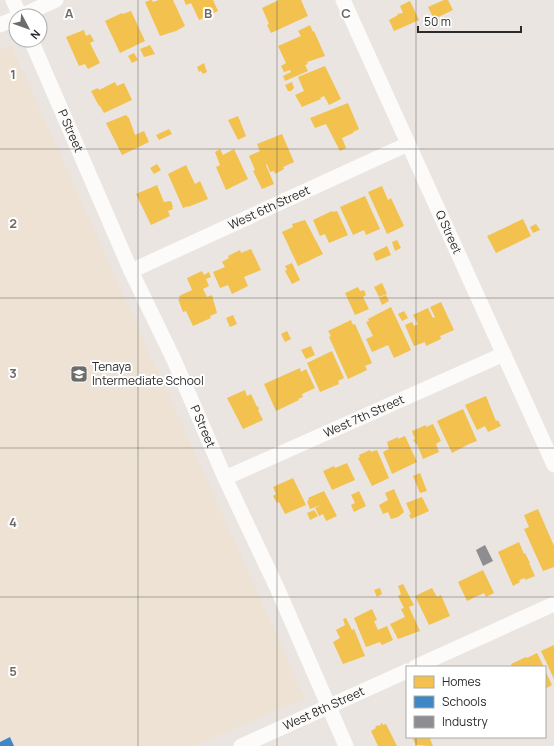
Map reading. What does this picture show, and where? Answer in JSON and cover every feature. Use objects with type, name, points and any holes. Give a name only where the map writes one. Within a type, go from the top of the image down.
[{"type":"street","points":[[38,8],[56,0]]},
{"type":"street","name":"Q Street","points":[[343,0],[554,465]]},
{"type":"street","name":"P Street","points":[[34,48],[131,271],[174,360],[225,478],[278,590],[346,746]]},
{"type":"street","name":"West 6th Street","points":[[131,271],[408,144]]},
{"type":"street","name":"West 7th Street","points":[[225,478],[504,354]]},
{"type":"street","points":[[418,666],[554,604]]},
{"type":"street","name":"West 8th Street","points":[[241,746],[406,671]]},
{"type":"shaded area","name":"Tenaya Intermediate School","points":[[8,46],[8,48],[12,48],[305,698],[195,746],[0,746],[0,50]]},
{"type":"building: Homes","points":[[150,0],[153,2],[159,0],[173,0],[185,26],[176,31],[160,36],[145,2]]},
{"type":"building: Homes","points":[[184,0],[213,0],[218,11],[199,20],[191,3],[186,5]]},
{"type":"building: Homes","points":[[279,0],[301,0],[308,16],[271,33],[262,8]]},
{"type":"building: Homes","points":[[444,0],[448,0],[453,10],[434,19],[428,7]]},
{"type":"building: Homes","points":[[410,1],[419,20],[394,31],[389,20],[398,15],[397,14],[403,13],[400,6]]},
{"type":"building: Homes","points":[[131,11],[145,41],[120,53],[105,21],[122,13]]},
{"type":"building: Homes","points":[[310,25],[325,56],[307,62],[308,64],[305,65],[308,71],[285,81],[283,76],[291,72],[290,70],[284,72],[281,66],[286,63],[278,46],[301,36],[298,31]]},
{"type":"building: Homes","points":[[84,30],[86,36],[90,34],[94,41],[90,43],[100,63],[88,69],[85,64],[79,66],[66,37]]},
{"type":"building: Homes","points":[[150,45],[155,54],[144,57],[140,49]]},
{"type":"building: Homes","points":[[134,53],[138,60],[132,63],[128,56]]},
{"type":"building: Homes","points":[[204,63],[207,72],[203,74],[201,71],[199,72],[197,67]]},
{"type":"building: Homes","points":[[325,66],[341,99],[329,105],[324,96],[320,98],[321,99],[302,107],[295,95],[304,91],[298,77]]},
{"type":"building: Homes","points":[[115,82],[117,86],[124,83],[132,100],[104,113],[91,91],[98,88],[99,90]]},
{"type":"building: Homes","points":[[292,82],[294,88],[291,91],[288,91],[285,85]]},
{"type":"building: Homes","points":[[348,103],[359,129],[342,138],[346,148],[340,151],[326,124],[315,128],[310,118]]},
{"type":"building: Homes","points":[[126,115],[129,118],[135,135],[144,131],[149,142],[122,155],[106,123]]},
{"type":"building: Homes","points":[[238,116],[246,136],[238,140],[228,120]]},
{"type":"building: Homes","points":[[169,129],[172,134],[159,140],[156,135]]},
{"type":"building: Homes","points":[[282,134],[294,162],[283,167],[284,169],[275,174],[274,171],[270,172],[267,164],[266,165],[274,184],[262,189],[253,171],[255,170],[249,156],[260,151],[257,144]]},
{"type":"building: Homes","points":[[220,149],[223,155],[234,149],[248,179],[226,190],[216,167],[220,165],[215,152]]},
{"type":"building: Homes","points":[[157,164],[161,170],[154,174],[150,168]]},
{"type":"building: Homes","points":[[186,165],[195,184],[200,181],[208,199],[183,208],[168,174]]},
{"type":"building: Homes","points":[[157,185],[164,202],[171,201],[173,209],[168,211],[170,216],[151,225],[136,194]]},
{"type":"building: Homes","points":[[382,186],[388,200],[391,198],[404,226],[387,234],[368,192]]},
{"type":"building: Homes","points":[[365,196],[380,229],[366,235],[364,230],[353,235],[340,207]]},
{"type":"building: Homes","points":[[332,211],[337,211],[348,235],[329,243],[325,234],[320,236],[313,220]]},
{"type":"building: Homes","points":[[523,219],[531,236],[496,253],[487,236]]},
{"type":"building: Homes","points":[[305,220],[323,254],[298,266],[282,232],[293,227],[292,224]]},
{"type":"building: Homes","points":[[536,224],[540,230],[533,233],[530,227]]},
{"type":"building: Homes","points":[[397,240],[401,248],[395,251],[392,242]]},
{"type":"building: Homes","points":[[387,246],[391,255],[376,261],[373,253]]},
{"type":"building: Homes","points":[[251,249],[261,270],[244,277],[248,286],[232,294],[228,285],[220,288],[213,272],[225,267],[222,262],[229,258],[228,256],[240,250],[241,253]]},
{"type":"building: Homes","points":[[292,263],[300,280],[292,284],[285,271],[287,270],[285,266]]},
{"type":"building: Homes","points":[[202,271],[204,275],[209,272],[211,277],[206,279],[209,286],[203,289],[207,297],[212,295],[217,313],[210,316],[211,318],[193,326],[186,311],[183,312],[178,299],[180,299],[179,296],[192,290],[187,278]]},
{"type":"building: Homes","points":[[382,283],[387,294],[379,297],[374,287]]},
{"type":"building: Homes","points":[[358,287],[360,291],[364,290],[366,295],[363,297],[369,309],[355,315],[345,293]]},
{"type":"building: Homes","points":[[386,295],[389,301],[382,305],[379,298]]},
{"type":"building: Homes","points":[[441,302],[454,330],[440,336],[441,339],[426,346],[425,342],[414,346],[405,325],[412,322],[414,326],[418,324],[413,315],[428,308],[433,318],[435,317],[430,307]]},
{"type":"building: Homes","points":[[391,307],[411,350],[394,358],[388,345],[372,352],[366,339],[373,336],[366,322],[369,321],[368,319]]},
{"type":"building: Homes","points":[[404,311],[408,318],[402,321],[398,314]]},
{"type":"building: Homes","points":[[233,315],[237,324],[230,327],[226,318]]},
{"type":"building: Homes","points":[[351,320],[353,325],[355,324],[372,363],[365,366],[367,370],[348,379],[329,337],[331,336],[328,331]]},
{"type":"building: Homes","points":[[287,331],[291,339],[285,342],[281,334]]},
{"type":"building: Homes","points":[[311,346],[315,355],[306,359],[301,350]]},
{"type":"building: Homes","points":[[332,351],[344,378],[338,381],[339,384],[320,392],[307,363]]},
{"type":"building: Homes","points":[[300,368],[301,372],[306,369],[315,388],[302,394],[303,397],[298,399],[299,400],[276,411],[264,384]]},
{"type":"building: Homes","points":[[245,390],[247,396],[251,394],[257,407],[258,406],[258,410],[263,420],[243,429],[227,398]]},
{"type":"building: Homes","points":[[486,396],[496,421],[498,420],[501,426],[488,432],[485,426],[477,430],[465,405]]},
{"type":"building: Homes","points":[[463,409],[477,441],[452,453],[437,421]]},
{"type":"building: Homes","points":[[433,424],[441,441],[436,444],[439,452],[423,459],[417,444],[413,440],[415,439],[412,431],[426,425],[426,427]]},
{"type":"building: Homes","points":[[405,436],[417,462],[392,474],[383,452],[389,449],[387,442],[398,437],[398,439]]},
{"type":"building: Homes","points":[[370,450],[371,452],[377,450],[389,478],[372,486],[358,458],[360,457],[359,455]]},
{"type":"building: Homes","points":[[347,463],[355,480],[332,490],[323,471],[334,466],[335,468]]},
{"type":"building: Homes","points":[[420,473],[427,491],[420,493],[413,476]]},
{"type":"building: Homes","points":[[293,478],[306,505],[285,514],[279,502],[277,503],[273,496],[276,494],[273,487]]},
{"type":"building: Homes","points":[[394,489],[404,512],[398,517],[391,519],[388,512],[383,514],[379,505],[388,500],[385,493]]},
{"type":"building: Homes","points":[[324,491],[337,516],[326,521],[323,514],[319,516],[315,508],[321,505],[310,509],[307,501],[309,500],[308,498]]},
{"type":"building: Homes","points":[[359,491],[366,506],[354,512],[351,505],[355,503],[351,495]]},
{"type":"building: Homes","points":[[422,497],[429,511],[411,519],[409,515],[411,514],[406,503]]},
{"type":"building: Homes","points":[[538,509],[554,546],[554,567],[543,571],[524,529],[529,527],[524,515]]},
{"type":"building: Homes","points":[[314,510],[318,516],[310,520],[307,513]]},
{"type":"building: Homes","points":[[519,542],[535,576],[525,580],[525,578],[519,580],[520,582],[513,586],[498,552]]},
{"type":"building: Homes","points":[[483,570],[494,593],[486,597],[484,593],[467,601],[458,582]]},
{"type":"building: Homes","points":[[403,584],[414,605],[409,607],[420,631],[398,639],[390,624],[405,617],[401,609],[404,608],[398,596],[401,594],[398,586]]},
{"type":"building: Homes","points":[[380,588],[382,594],[377,597],[374,590]]},
{"type":"building: Homes","points":[[432,588],[437,597],[441,595],[450,616],[429,625],[415,596]]},
{"type":"building: Homes","points":[[372,609],[377,620],[374,621],[378,630],[387,626],[393,640],[382,645],[380,642],[366,647],[354,618]]},
{"type":"building: Homes","points":[[346,618],[352,630],[354,629],[365,656],[343,664],[333,642],[340,638],[336,630],[345,625],[343,619]]},
{"type":"building: Homes","points":[[554,645],[554,679],[541,651]]},
{"type":"building: Homes","points":[[537,653],[544,666],[512,666],[511,664],[526,657],[527,658]]},
{"type":"building: Homes","points":[[546,672],[552,685],[546,688]]},
{"type":"building: Homes","points":[[382,723],[383,725],[386,724],[397,746],[378,746],[371,731]]},
{"type":"building: Homes","points":[[412,738],[432,738],[430,739],[433,746],[416,745]]},
{"type":"building: Schools","points":[[10,737],[14,746],[0,746],[0,742]]},
{"type":"building: Industry","points":[[485,545],[493,561],[483,566],[476,550]]},
{"type":"place","name":"Tenaya Intermediate School","points":[[79,374]]}]
